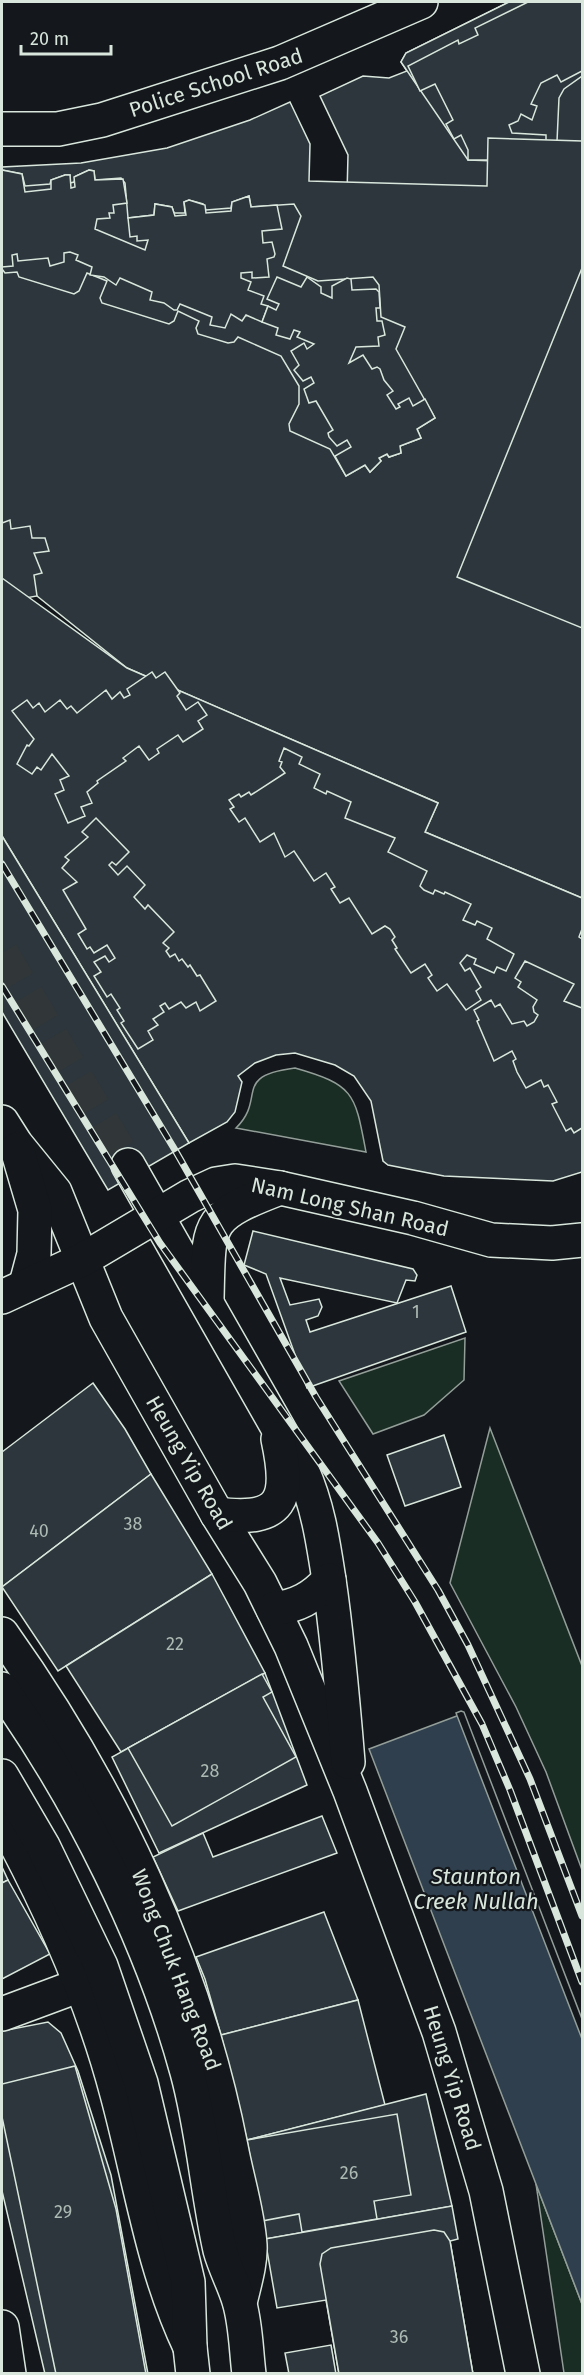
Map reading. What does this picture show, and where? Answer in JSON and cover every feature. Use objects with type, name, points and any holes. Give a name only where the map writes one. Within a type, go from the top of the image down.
[{"type":"main road","name":"Police School Road","points":[[2,129],[58,129],[102,120],[280,63],[352,34],[421,2]]},
{"type":"main road","name":"Heung Yip Road","points":[[9,1133],[49,1180],[56,1192],[106,1317],[273,1609],[350,1791],[439,2032],[464,2111],[504,2271],[524,2373]]},
{"type":"main road","name":"Heung Yip Road","points":[[9,1133],[35,1210],[34,1254],[14,1291]]},
{"type":"main road","name":"Heung Yip Road","points":[[129,1165],[207,1300],[313,1495],[321,1524],[339,1640],[350,1791]]},
{"type":"main road","name":"Nam Long Shan Road","points":[[14,1291],[82,1260],[190,1196],[216,1184],[236,1181],[280,1188],[413,1218],[491,1240],[552,1243],[582,1240]]},
{"type":"main road","points":[[207,1300],[207,1244],[213,1228],[225,1213],[248,1200],[280,1188]]},
{"type":"main road","points":[[217,1514],[251,1517],[265,1513],[273,1507],[283,1492],[285,1472],[273,1420]]},
{"type":"main road","points":[[273,1609],[291,1607],[306,1601],[329,1580]]},
{"type":"main road","name":"Wong Chuk Hang Road","points":[[2,1634],[69,1737],[113,1816],[165,1927],[201,2024],[219,2087],[250,2246],[240,2302],[249,2373]]},
{"type":"main road","points":[[2,1689],[34,1734],[87,1827],[133,1924],[187,2072],[221,2252],[240,2302]]},
{"type":"main road","points":[[2,1776],[43,1846],[91,1945],[121,2022],[146,2104],[188,2282],[191,2360]]},
{"type":"main road","points":[[2,1818],[22,1855],[81,1986],[117,2092],[164,2284],[191,2360]]},
{"type":"main road","points":[[2,2014],[64,1991]]},
{"type":"main road","points":[[2,2327],[9,2373]]},
{"type":"green space","points":[[295,1068],[330,1080],[349,1095],[359,1117],[366,1152],[236,1128],[245,1117],[256,1083],[275,1072]]},
{"type":"green space","points":[[465,1338],[464,1380],[424,1415],[373,1434],[339,1381]]},
{"type":"green space","points":[[490,1428],[582,1666],[582,1870],[546,1772],[516,1707],[450,1583]]},
{"type":"green space","points":[[536,2184],[582,2304],[582,2373],[564,2373]]},
{"type":"water","name":"Staunton Creek Nullah","points":[[462,1714],[582,2028],[582,2304],[369,1749]]},
{"type":"pier","points":[[464,1712],[582,2019],[582,2039],[456,1713]]},
{"type":"building","points":[[509,2],[582,2],[582,268],[561,322],[346,232],[348,155],[320,96],[363,76],[389,78],[407,71],[401,62],[406,53]]},
{"type":"building","points":[[509,2],[582,2],[582,76],[564,89],[559,98],[556,163],[468,160],[401,62],[406,53]]},
{"type":"building","points":[[528,2],[582,2],[582,71],[561,82],[557,75],[541,83],[531,104],[537,106],[532,120],[521,114],[518,121],[509,125],[512,133],[546,135],[546,142],[554,143],[553,161],[533,162],[533,167],[521,169],[518,162],[504,161],[504,168],[489,165],[490,160],[468,160],[468,150],[461,135],[454,139],[446,124],[453,120],[435,84],[420,91],[408,66],[458,40],[459,44],[478,35],[475,28]]},
{"type":"building","points":[[290,102],[310,144],[309,181],[487,186],[488,138],[582,141],[582,898],[425,832],[438,803],[127,668],[2,568],[2,167],[81,163],[167,148],[250,120]]},
{"type":"building","points":[[2,170],[22,174],[25,186],[50,184],[51,180],[65,175],[70,175],[70,183],[74,182],[76,176],[89,170],[94,171],[95,180],[121,178],[125,183],[128,218],[154,215],[155,204],[172,207],[174,213],[185,213],[184,202],[189,200],[203,204],[206,210],[231,208],[232,202],[249,196],[251,207],[294,204],[301,216],[283,266],[318,281],[373,277],[379,285],[381,317],[405,327],[396,349],[435,418],[417,429],[421,438],[400,446],[401,453],[389,457],[387,454],[379,458],[381,461],[370,472],[365,465],[346,476],[330,449],[290,431],[289,424],[299,404],[299,386],[281,356],[238,337],[234,342],[228,343],[198,334],[196,328],[199,321],[178,311],[174,321],[169,324],[102,303],[100,298],[107,281],[87,273],[79,291],[74,294],[19,277],[17,272],[5,273],[2,269]]},
{"type":"building","points":[[2,170],[22,174],[25,192],[51,189],[51,180],[65,175],[70,175],[71,188],[75,187],[74,177],[89,170],[94,171],[95,180],[123,179],[127,203],[113,205],[114,213],[109,213],[110,218],[97,219],[95,229],[145,250],[148,240],[137,241],[137,236],[130,237],[128,218],[154,215],[155,204],[172,207],[175,216],[186,215],[184,202],[189,200],[205,205],[206,213],[231,211],[232,202],[249,196],[251,207],[277,205],[282,229],[262,231],[263,243],[272,242],[275,254],[274,257],[267,259],[269,277],[252,278],[252,272],[241,273],[241,278],[251,282],[248,290],[264,296],[261,304],[268,306],[262,322],[246,315],[242,321],[231,314],[225,328],[210,325],[212,317],[180,304],[177,310],[174,310],[164,303],[150,300],[152,292],[120,278],[116,285],[104,277],[90,275],[92,267],[76,260],[78,255],[70,252],[64,253],[64,262],[50,266],[48,258],[18,261],[17,254],[12,255],[13,266],[2,267]]},
{"type":"building","points":[[582,268],[582,628],[457,577]]},
{"type":"building","points":[[277,277],[301,287],[307,277],[321,287],[321,293],[332,298],[332,286],[347,278],[351,279],[352,290],[376,289],[379,292],[380,308],[376,308],[377,321],[382,321],[385,335],[378,337],[379,346],[356,347],[349,363],[363,355],[372,369],[377,367],[380,369],[384,380],[393,391],[387,395],[396,409],[400,407],[398,404],[409,398],[413,406],[425,399],[435,418],[417,429],[421,438],[400,446],[401,453],[389,457],[387,454],[379,458],[381,461],[370,472],[365,465],[346,476],[335,456],[351,447],[347,440],[337,446],[329,437],[328,433],[333,430],[316,401],[309,403],[304,389],[314,383],[311,377],[303,381],[294,370],[299,365],[291,351],[304,343],[307,349],[314,344],[297,337],[300,332],[294,330],[290,339],[276,335],[278,328],[262,322],[268,306],[276,310],[279,304],[267,299]]},
{"type":"building","points":[[10,520],[11,529],[30,526],[32,538],[45,538],[49,551],[34,553],[42,573],[34,575],[37,596],[9,601],[7,591],[2,592],[2,523]]},
{"type":"building","points":[[2,578],[127,668],[438,803],[425,832],[582,898],[582,929],[579,937],[582,939],[582,1172],[553,1181],[444,1176],[388,1165],[383,1161],[371,1101],[354,1076],[335,1065],[295,1053],[276,1055],[255,1063],[238,1076],[242,1082],[235,1112],[227,1122],[189,1143],[2,836]]},
{"type":"building","points":[[152,672],[156,678],[165,672],[180,693],[177,696],[186,710],[198,702],[207,715],[198,721],[203,729],[183,742],[178,735],[157,749],[159,753],[149,760],[139,746],[123,758],[126,761],[97,781],[98,783],[87,792],[92,803],[81,807],[85,816],[68,823],[55,794],[64,790],[60,780],[69,776],[52,754],[41,770],[37,767],[32,774],[17,764],[27,745],[29,746],[34,739],[12,711],[27,700],[33,708],[39,703],[45,712],[60,700],[67,709],[71,706],[77,713],[106,690],[112,699],[120,692],[124,698],[130,695],[127,689]]},
{"type":"building","points":[[284,748],[302,757],[299,764],[320,774],[314,788],[351,802],[345,818],[395,838],[388,852],[427,871],[420,886],[424,890],[433,894],[435,890],[444,894],[445,892],[471,904],[463,920],[475,925],[477,921],[492,928],[487,939],[514,954],[506,971],[497,967],[494,973],[474,964],[476,959],[467,955],[460,963],[465,971],[470,968],[481,987],[476,991],[481,1000],[466,1010],[447,984],[437,991],[428,978],[432,975],[425,964],[411,973],[395,949],[397,948],[392,940],[395,937],[390,929],[385,926],[372,934],[349,898],[340,903],[331,889],[335,887],[326,873],[314,881],[294,851],[285,857],[274,833],[260,842],[245,818],[239,822],[230,809],[234,807],[229,800],[239,794],[241,797],[249,792],[251,795],[285,773],[280,767],[282,762],[279,761]]},
{"type":"building","points":[[96,818],[129,852],[116,865],[112,862],[109,865],[118,875],[127,866],[145,885],[134,897],[145,909],[148,905],[174,932],[163,943],[169,948],[166,951],[170,957],[175,954],[179,961],[182,959],[188,967],[190,965],[197,976],[200,975],[216,1001],[200,1011],[196,1002],[186,1008],[181,1002],[169,1009],[165,1003],[160,1006],[164,1012],[153,1019],[158,1025],[148,1031],[153,1040],[138,1049],[121,1023],[124,1021],[117,1010],[120,1008],[111,994],[107,997],[94,976],[101,972],[94,962],[105,956],[109,962],[115,958],[107,945],[94,953],[90,947],[87,949],[78,934],[86,929],[63,890],[77,882],[62,868],[69,860],[65,857],[88,837],[82,832]]},
{"type":"building","points":[[2,836],[189,1143],[108,1190],[2,1012]]},
{"type":"building","points":[[525,961],[574,984],[564,1001],[582,1008],[582,1128],[574,1133],[571,1128],[566,1131],[552,1104],[557,1102],[548,1085],[544,1087],[541,1080],[526,1088],[517,1072],[513,1061],[516,1059],[512,1051],[494,1061],[477,1021],[479,1020],[474,1010],[491,1000],[495,1007],[500,1004],[512,1024],[524,1021],[527,1026],[534,1022],[538,1015],[534,1012],[533,1007],[537,1000],[518,987],[521,982],[515,978]]},
{"type":"building","points":[[253,1231],[413,1269],[417,1275],[415,1281],[406,1280],[397,1303],[280,1278],[290,1305],[319,1299],[322,1307],[318,1316],[306,1320],[310,1332],[451,1286],[466,1332],[307,1388],[266,1274],[244,1265]]},
{"type":"building","points":[[93,1383],[125,1429],[151,1474],[2,1587],[2,1452]]},
{"type":"building","points":[[444,1435],[461,1487],[405,1506],[387,1455]]},
{"type":"building","points":[[151,1474],[212,1574],[58,1671],[2,1587]]},
{"type":"building","points":[[212,1574],[265,1673],[121,1752],[66,1666]]},
{"type":"building","points":[[265,1673],[307,1785],[159,1853],[112,1757]]},
{"type":"building","points":[[262,1674],[272,1692],[263,1697],[296,1757],[172,1826],[128,1748]]},
{"type":"building","points":[[322,1816],[337,1853],[178,1911],[153,1857],[203,1833],[213,1857]]},
{"type":"building","points":[[2,1867],[8,1880],[2,1883]]},
{"type":"building","points":[[8,1880],[50,1954],[2,1979],[2,1883]]},
{"type":"building","points":[[324,1912],[358,2000],[221,2035],[205,1979],[196,1957]]},
{"type":"building","points":[[358,2000],[385,2105],[247,2140],[221,2035]]},
{"type":"building","points":[[48,2022],[61,2033],[78,2071],[111,2175],[148,2374],[45,2374],[2,2191],[2,2031]]},
{"type":"building","points":[[75,2066],[116,2209],[146,2374],[56,2374],[2,2117],[2,2084]]},
{"type":"building","points":[[426,2094],[452,2206],[265,2239],[247,2140]]},
{"type":"building","points":[[397,2114],[411,2195],[374,2201],[377,2219],[302,2232],[299,2214],[262,2221],[247,2140]]},
{"type":"building","points":[[452,2206],[458,2239],[450,2241],[473,2374],[339,2374],[326,2300],[277,2308],[265,2239]]},
{"type":"building","points":[[434,2230],[444,2232],[450,2241],[473,2374],[339,2374],[320,2264],[322,2254],[331,2248]]},
{"type":"building","points":[[331,2345],[336,2374],[289,2374],[285,2353]]},
{"type":"tunnel","points":[[2,953],[128,1165]]},
{"type":"railway","points":[[2,864],[175,1150],[316,1397],[438,1590],[468,1645],[530,1779],[582,1916]]},
{"type":"railway","points":[[2,986],[160,1243],[378,1543],[415,1602],[482,1724],[510,1790],[582,1982]]}]
